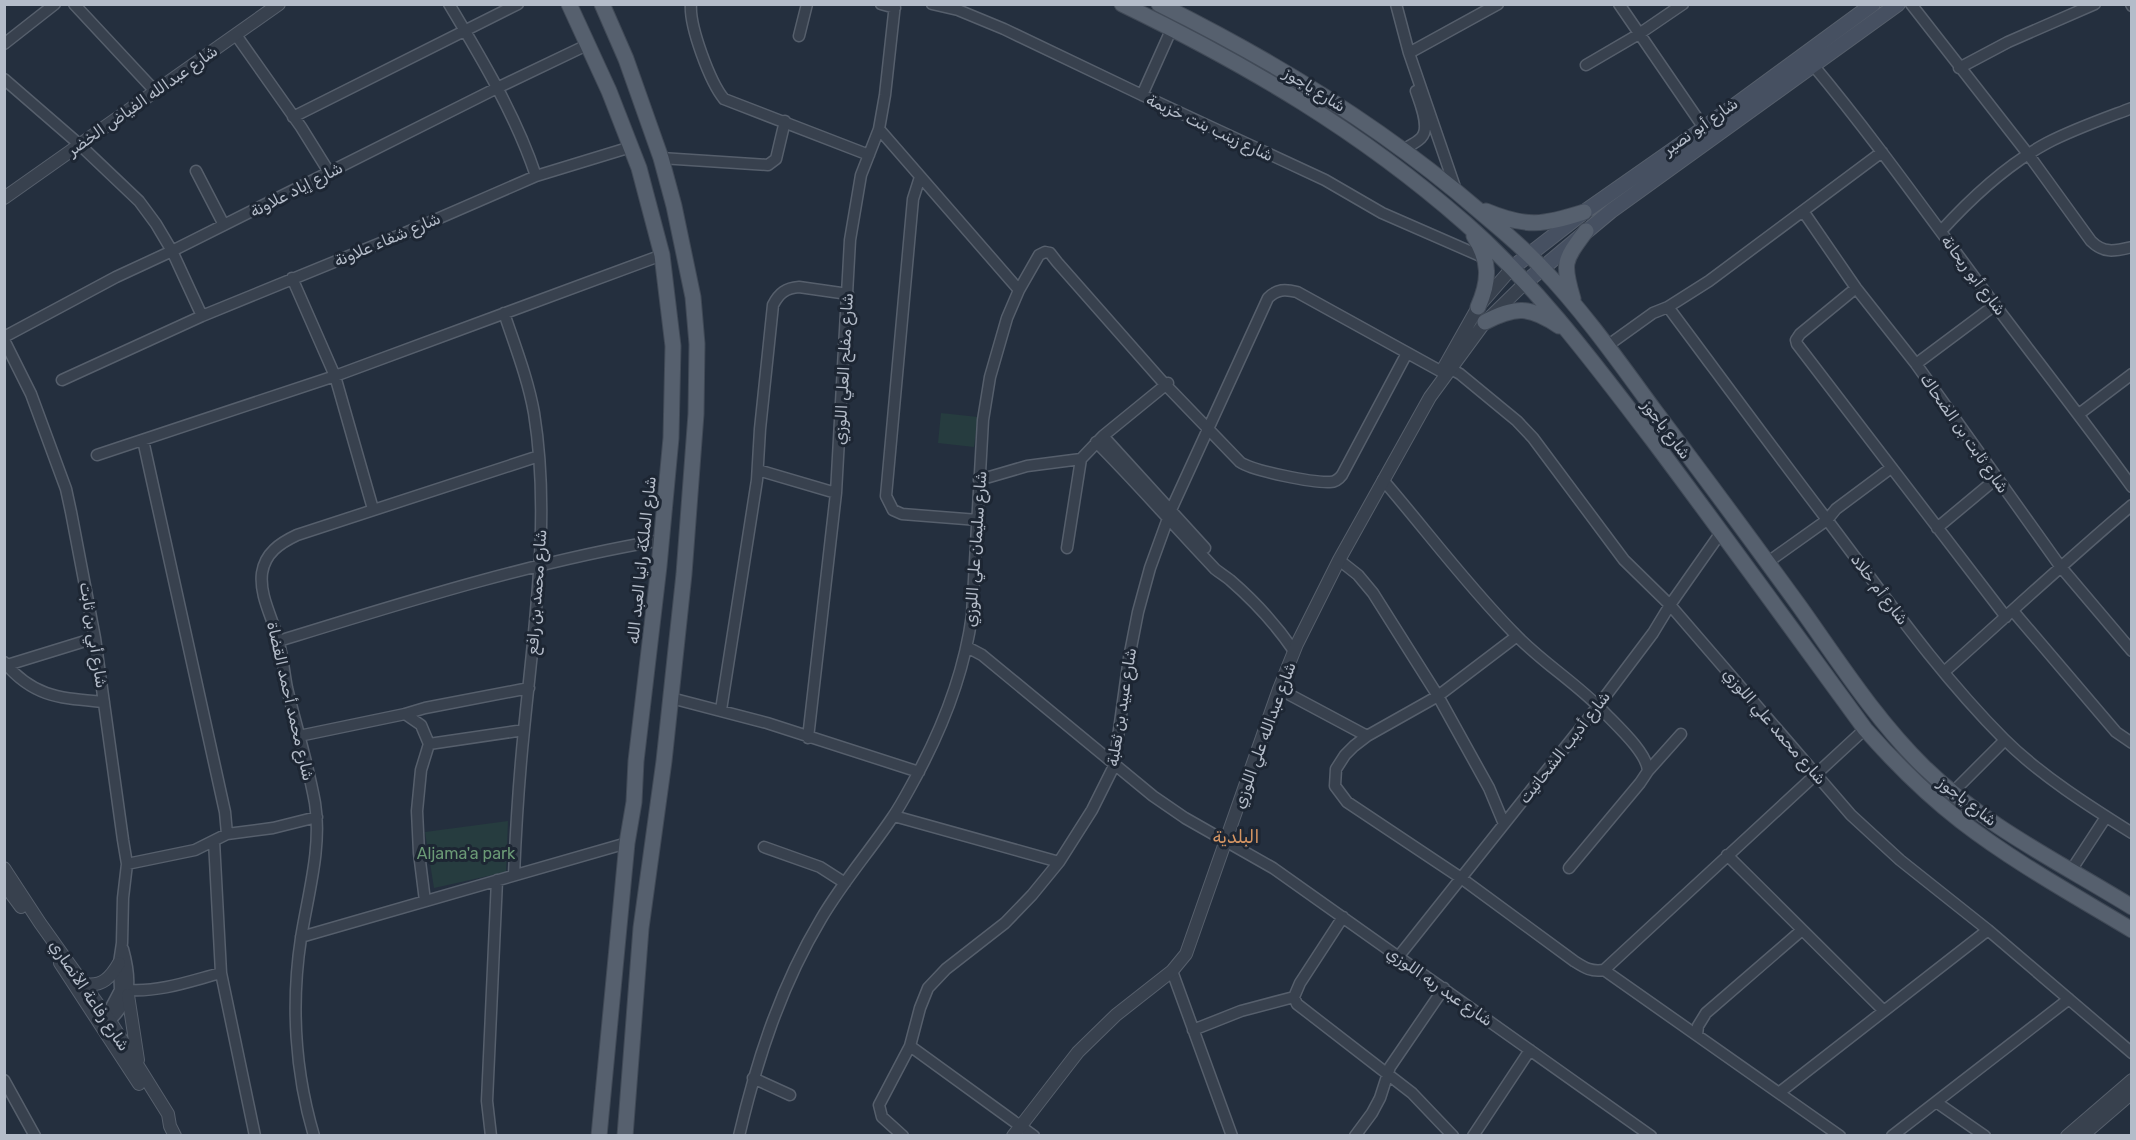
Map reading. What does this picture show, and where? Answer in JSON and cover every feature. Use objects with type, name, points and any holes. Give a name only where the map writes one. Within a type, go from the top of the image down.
[{"type":"main road","name":"شارع الملكة رانيا العبد الله","points":[[569,4],[589,44],[631,147],[647,196],[662,255],[673,346],[671,438],[662,540],[634,802],[627,843],[600,1136]]},
{"type":"main road","points":[[602,4],[611,12],[661,158],[674,206],[691,288],[697,344],[696,414],[684,574],[655,835],[641,928],[625,1136]]},
{"type":"main road","name":"شارع ياجوز","points":[[1122,4],[1172,28],[1325,115],[1395,164],[1466,224],[1526,282],[1575,337],[1722,531],[1865,729],[1902,769],[1963,822],[2132,930]]},
{"type":"main road","name":"شارع ياجوز","points":[[1159,4],[1281,69],[1404,149],[1456,190],[1529,254],[1574,304],[1607,346],[1768,562],[1881,719],[1926,769],[2007,832],[2132,907]]},
{"type":"main road","name":"شارع أبو نصير","points":[[1512,268],[1584,212],[1704,128],[1873,4]]},
{"type":"main road","name":"شارع أبو نصير","points":[[1526,282],[1586,231],[1898,4]]},
{"type":"main road","points":[[1474,206],[1506,219],[1532,224],[1545,223],[1584,212]]},
{"type":"main road","points":[[1466,224],[1485,258],[1486,290],[1478,307]]},
{"type":"main road","points":[[1574,304],[1566,276],[1566,265],[1568,255],[1586,231]]},
{"type":"main road","points":[[1485,322],[1505,311],[1530,311],[1554,322],[1575,337]]},
{"type":"street","points":[[4,44],[55,4]]},
{"type":"street","points":[[74,4],[154,91]]},
{"type":"street","name":"شارع عبدالله الفياض الخضر","points":[[5,197],[279,4]]},
{"type":"street","points":[[449,4],[497,88],[528,152],[536,176]]},
{"type":"street","points":[[293,117],[519,4]]},
{"type":"street","points":[[691,4],[691,17],[697,39],[721,95],[728,101],[869,154]]},
{"type":"street","points":[[799,36],[807,4]]},
{"type":"street","points":[[881,4],[895,6]]},
{"type":"street","name":"شارع زينب بنت خزيمة","points":[[932,4],[958,10],[989,22],[1142,96],[1325,180],[1383,213],[1485,258]]},
{"type":"street","points":[[1396,4],[1409,53],[1456,190]]},
{"type":"street","points":[[1409,53],[1498,4]]},
{"type":"street","points":[[1619,4],[1704,128]]},
{"type":"street","points":[[1586,65],[1640,34],[1683,4]]},
{"type":"street","points":[[1911,4],[2028,154],[2097,248],[2108,251],[2132,247]]},
{"type":"street","points":[[1959,68],[2008,42],[2094,4]]},
{"type":"street","name":"شارع مفلح العلي اللوزي","points":[[808,738],[836,492],[850,240],[861,175],[879,129],[895,6]]},
{"type":"street","points":[[1142,96],[1172,28]]},
{"type":"street","points":[[236,35],[328,172]]},
{"type":"street","name":"شارع إياد علاونة","points":[[4,338],[116,277],[589,44]]},
{"type":"street","name":"شارع أبو ريحانة","points":[[1814,65],[2079,414],[2132,488]]},
{"type":"street","points":[[1404,149],[1422,138],[1424,131],[1415,83],[1418,74]]},
{"type":"street","points":[[4,79],[79,144],[139,201],[172,251],[202,316]]},
{"type":"street","points":[[1941,231],[1993,179],[2028,154],[2064,135],[2132,108]]},
{"type":"street","points":[[661,158],[768,165],[776,159],[785,122]]},
{"type":"street","points":[[879,129],[1019,290]]},
{"type":"street","name":"شارع شفاء علاونة","points":[[62,380],[202,316],[405,233],[536,176],[631,147]]},
{"type":"street","points":[[1607,346],[1653,313],[1668,307],[1709,281],[1882,152]]},
{"type":"street","points":[[196,171],[224,225]]},
{"type":"street","points":[[920,177],[913,199],[886,496],[892,510],[902,514],[978,520]]},
{"type":"street","name":"شارع ثابت بن الضحاك","points":[[1803,211],[1856,288],[1916,364],[2060,566],[2132,651]]},
{"type":"street","name":"شارع سليمان علي اللوزي","points":[[739,1136],[753,1078],[777,1007],[821,919],[894,816],[919,772],[935,740],[967,647],[972,615],[983,420],[990,377],[1007,318],[1037,257],[1045,252],[1059,260],[1169,386]]},
{"type":"street","points":[[97,454],[335,376],[662,255]]},
{"type":"street","name":"شارع عبدالله علي اللوزي","points":[[1017,1130],[1088,1041],[1116,1015],[1172,971],[1187,952],[1294,651],[1339,560],[1446,371],[1478,307],[1512,268]]},
{"type":"street","points":[[292,278],[335,376],[373,509]]},
{"type":"street","name":"شارع عبدالله علي اللوزي","points":[[1446,371],[1485,322],[1526,282]]},
{"type":"street","points":[[721,710],[758,470],[773,305],[777,296],[783,291],[799,287],[848,294]]},
{"type":"street","points":[[1856,288],[1800,334],[1796,340],[1815,370],[1937,528],[2009,614],[2116,732],[2132,742]]},
{"type":"street","name":"شارع محمد علي اللوزي","points":[[1278,291],[1297,292],[1407,353],[1446,371],[1460,374],[1518,421],[1556,467],[1624,560],[1670,605],[1851,815],[1884,846],[1988,930],[2132,1053]]},
{"type":"street","name":"شارع عبيد بن ثعلبة","points":[[903,1136],[882,1117],[879,1105],[910,1046],[928,988],[951,964],[983,942],[1005,923],[1032,895],[1059,862],[1092,810],[1114,766],[1121,709],[1138,612],[1150,568],[1169,514],[1210,429],[1265,304],[1268,298],[1278,291]]},
{"type":"street","points":[[1916,364],[1995,305]]},
{"type":"street","name":"شارع أم خلاد","points":[[1668,307],[1770,446],[1944,672],[2005,740],[2064,787],[2132,833]]},
{"type":"street","name":"شارع محمد بن رافع","points":[[504,314],[526,378],[533,411],[539,456],[541,514],[534,636],[517,803],[514,875]]},
{"type":"street","name":"شارع أبي بن ثابت","points":[[4,338],[31,394],[66,489],[95,638],[127,864],[119,963],[120,990],[104,1020]]},
{"type":"street","points":[[1067,548],[1082,459],[1100,439],[1169,386],[1244,465],[1285,476],[1333,482],[1342,475],[1407,353]]},
{"type":"street","points":[[2079,414],[2132,374]]},
{"type":"street","points":[[1100,439],[1222,567],[1229,579],[1287,640],[1294,651]]},
{"type":"street","points":[[142,440],[225,812],[227,834]]},
{"type":"street","name":"شارع محمد أحمد القضاة","points":[[312,1135],[304,1098],[298,1051],[297,978],[315,850],[317,817],[279,641],[262,585],[264,566],[275,547],[297,535],[539,456]]},
{"type":"street","points":[[979,480],[1027,466],[1082,459]]},
{"type":"street","points":[[1768,562],[1827,520],[1836,509],[1891,468]]},
{"type":"street","points":[[758,470],[836,492]]},
{"type":"street","points":[[1937,528],[1997,478]]},
{"type":"street","points":[[1383,480],[1516,636],[1598,706],[1645,759],[1648,771]]},
{"type":"street","points":[[1944,672],[2060,566],[2132,505]]},
{"type":"street","name":"شارع أديب الشحاتيت","points":[[1399,956],[1598,706],[1653,633],[1722,531]]},
{"type":"street","points":[[279,641],[513,572],[662,540]]},
{"type":"street","points":[[1339,560],[1358,575],[1373,593],[1438,696],[1484,777],[1504,824]]},
{"type":"street","points":[[1516,636],[1438,696],[1367,736],[1345,755],[1336,769],[1335,786],[1340,794],[1357,809],[1461,878],[1587,970],[1604,970],[1865,729]]},
{"type":"street","points":[[5,665],[95,638]]},
{"type":"street","name":"شارع عبد ربه اللوزي","points":[[967,647],[982,655],[1153,796],[1185,818],[1273,868],[1651,1136]]},
{"type":"street","points":[[5,665],[23,681],[52,696],[104,702]]},
{"type":"street","points":[[299,736],[529,688]]},
{"type":"street","points":[[1279,689],[1367,736]]},
{"type":"street","points":[[671,698],[721,710],[919,772]]},
{"type":"street","points":[[405,714],[422,725],[429,744],[421,770],[417,811],[424,901]]},
{"type":"street","points":[[429,744],[524,730]]},
{"type":"street","points":[[1569,868],[1681,734]]},
{"type":"street","points":[[1953,792],[2005,740]]},
{"type":"street","points":[[894,816],[1059,862]]},
{"type":"street","points":[[127,864],[179,854],[214,842],[227,834],[273,828],[317,817]]},
{"type":"street","points":[[2072,869],[2106,817]]},
{"type":"street","points":[[214,842],[221,973],[255,1136]]},
{"type":"street","points":[[301,937],[627,843]]},
{"type":"street","points":[[764,847],[820,867],[845,883]]},
{"type":"street","points":[[1727,855],[1884,1011]]},
{"type":"street","name":"شارع رفاعة الأنصاري","points":[[6,878],[85,984],[162,1119],[173,1130]]},
{"type":"street","name":"شارع رفاعة الأنصاري","points":[[6,878],[139,1067],[168,1114],[173,1130]]},
{"type":"street","points":[[491,1136],[487,1085],[497,880]]},
{"type":"street","points":[[1343,917],[1300,983],[1294,997],[1297,1004],[1388,1074],[1428,1108],[1453,1136]]},
{"type":"street","points":[[1697,1035],[1698,1026],[1706,1013],[1802,930]]},
{"type":"street","points":[[1780,1092],[1988,930]]},
{"type":"street","name":"شارع أبي بن ثابت","points":[[122,943],[127,966],[128,993]]},
{"type":"street","points":[[85,984],[93,985],[104,981],[111,976],[119,963]]},
{"type":"street","points":[[1604,970],[1840,1136]]},
{"type":"street","points":[[1172,971],[1232,1136]]},
{"type":"street","points":[[128,993],[163,988],[221,973]]},
{"type":"street","points":[[1355,1136],[1372,1113],[1390,1066],[1444,988]]},
{"type":"street","points":[[104,1020],[122,1007],[128,993]]},
{"type":"street","points":[[128,993],[139,1067]]},
{"type":"street","points":[[1193,1030],[1241,1011],[1294,997]]},
{"type":"street","points":[[1892,1136],[2069,999]]},
{"type":"street","points":[[910,1046],[1017,1130],[1034,1136]]},
{"type":"street","points":[[1473,1136],[1530,1050]]},
{"type":"street","points":[[753,1078],[790,1095]]},
{"type":"street","points":[[4,1080],[35,1136]]},
{"type":"street","points":[[2067,1136],[2132,1080]]},
{"type":"street","points":[[2082,1136],[2132,1093]]},
{"type":"street","points":[[1936,1102],[1985,1136]]},
{"type":"green space","points":[[941,413],[978,417],[974,447],[938,443]]},
{"type":"green space","name":"Aljama'a park","points":[[508,821],[506,872],[434,888],[425,832]]},
{"type":"district","name":"البلدية","points":[[1236,837]]}]
